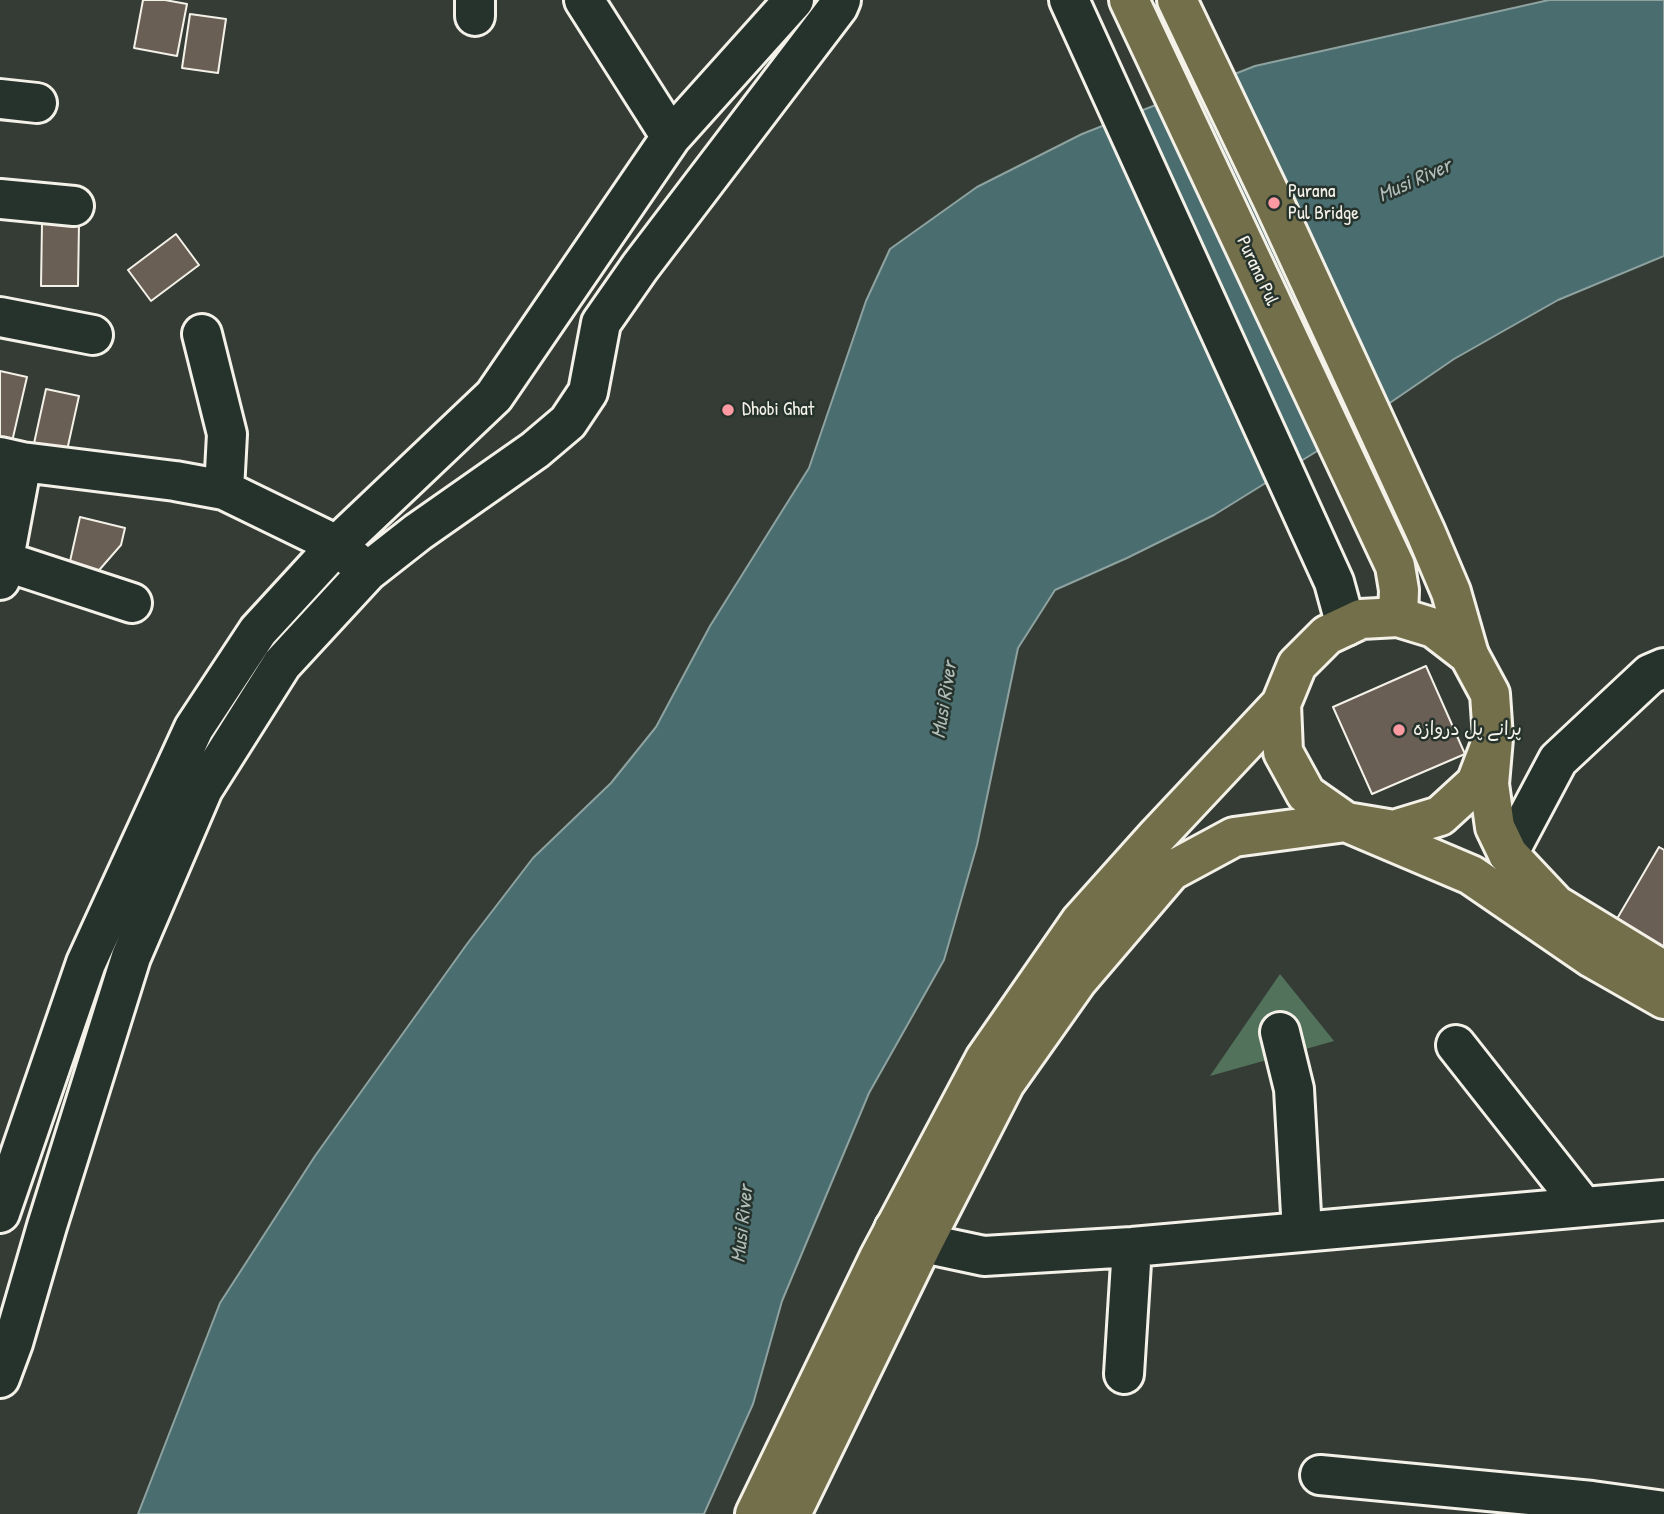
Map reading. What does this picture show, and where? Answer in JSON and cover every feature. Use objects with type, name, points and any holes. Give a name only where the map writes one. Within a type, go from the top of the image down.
[{"type":"main road","name":"Purana Pul","points":[[1129,0],[1395,566],[1399,590],[1398,617]]},
{"type":"main road","points":[[1177,0],[1280,215],[1451,592],[1469,655],[1490,694],[1493,738],[1489,783],[1495,827],[1507,854],[1556,905],[1664,971]]},
{"type":"main road","points":[[791,1514],[985,1059],[1080,922],[1281,704],[1297,665],[1327,635],[1361,619],[1398,617],[1434,628],[1469,655]]},
{"type":"main road","points":[[1281,704],[1283,752],[1306,794],[1346,822],[1471,875],[1592,958],[1664,999]]},
{"type":"main road","points":[[755,1514],[909,1236],[1006,1083],[1077,981],[1171,871],[1234,836],[1346,822],[1394,830],[1440,816],[1476,783],[1493,738]]},
{"type":"street","points":[[584,0],[671,137]]},
{"type":"street","points":[[0,1213],[86,963],[194,728],[258,631],[337,545],[494,396],[671,137],[794,0]]},
{"type":"street","points":[[0,1378],[131,957],[203,789],[282,664],[367,572],[418,532],[535,450],[568,422],[588,392],[601,323],[841,0]]},
{"type":"street","points":[[1069,0],[1334,582],[1346,626]]},
{"type":"street","points":[[0,199],[74,206]]},
{"type":"street","points":[[597,245],[640,267]]},
{"type":"street","points":[[0,317],[93,335]]},
{"type":"street","points":[[202,334],[227,434],[224,490]]},
{"type":"street","points":[[132,603],[2,570],[11,459],[224,490],[337,545],[367,572]]},
{"type":"street","points":[[1507,854],[1558,760],[1650,674],[1664,668]]},
{"type":"street","points":[[1280,1032],[1294,1089],[1302,1233]]},
{"type":"street","points":[[1456,1045],[1582,1205]]},
{"type":"street","points":[[909,1236],[984,1256],[1132,1247],[1582,1205],[1664,1200]]},
{"type":"street","points":[[1124,1374],[1132,1247]]},
{"type":"street","points":[[1320,1475],[1591,1508],[1664,1511]]},
{"type":"green space","points":[[1280,974],[1334,1041],[1210,1076]]},
{"type":"water","name":"Musi River","points":[[1549,0],[1664,0],[1664,256],[1558,300],[1454,359],[1343,435],[1214,515],[1055,590],[1018,648],[977,845],[944,960],[869,1093],[782,1301],[753,1404],[704,1514],[138,1514],[220,1303],[315,1156],[467,944],[533,858],[611,783],[656,727],[710,626],[809,468],[866,301],[890,249],[977,187],[1082,134],[1255,66]]},
{"type":"building","points":[[143,0],[187,4],[177,56],[134,48]]},
{"type":"building","points":[[190,14],[226,19],[218,73],[182,68]]},
{"type":"building","points":[[42,223],[79,223],[78,286],[41,286]]},
{"type":"building","points":[[176,234],[199,265],[151,301],[128,270]]},
{"type":"building","points":[[0,371],[27,377],[11,446],[0,444]]},
{"type":"building","points":[[46,389],[79,396],[64,464],[31,457]]},
{"type":"building","points":[[80,517],[125,528],[121,545],[87,584],[66,579]]},
{"type":"building","name":"پرانے پل دروازہ","points":[[1426,666],[1465,754],[1372,794],[1333,707]]},
{"type":"building","points":[[1659,847],[1664,850],[1664,959],[1611,929]]},
{"type":"place","name":"Purana Pul Bridge","points":[[1274,203]]},
{"type":"place","name":"Dhobi Ghat","points":[[728,410]]},
{"type":"place","name":"پرانے پل دروازہ","points":[[1399,730]]}]
